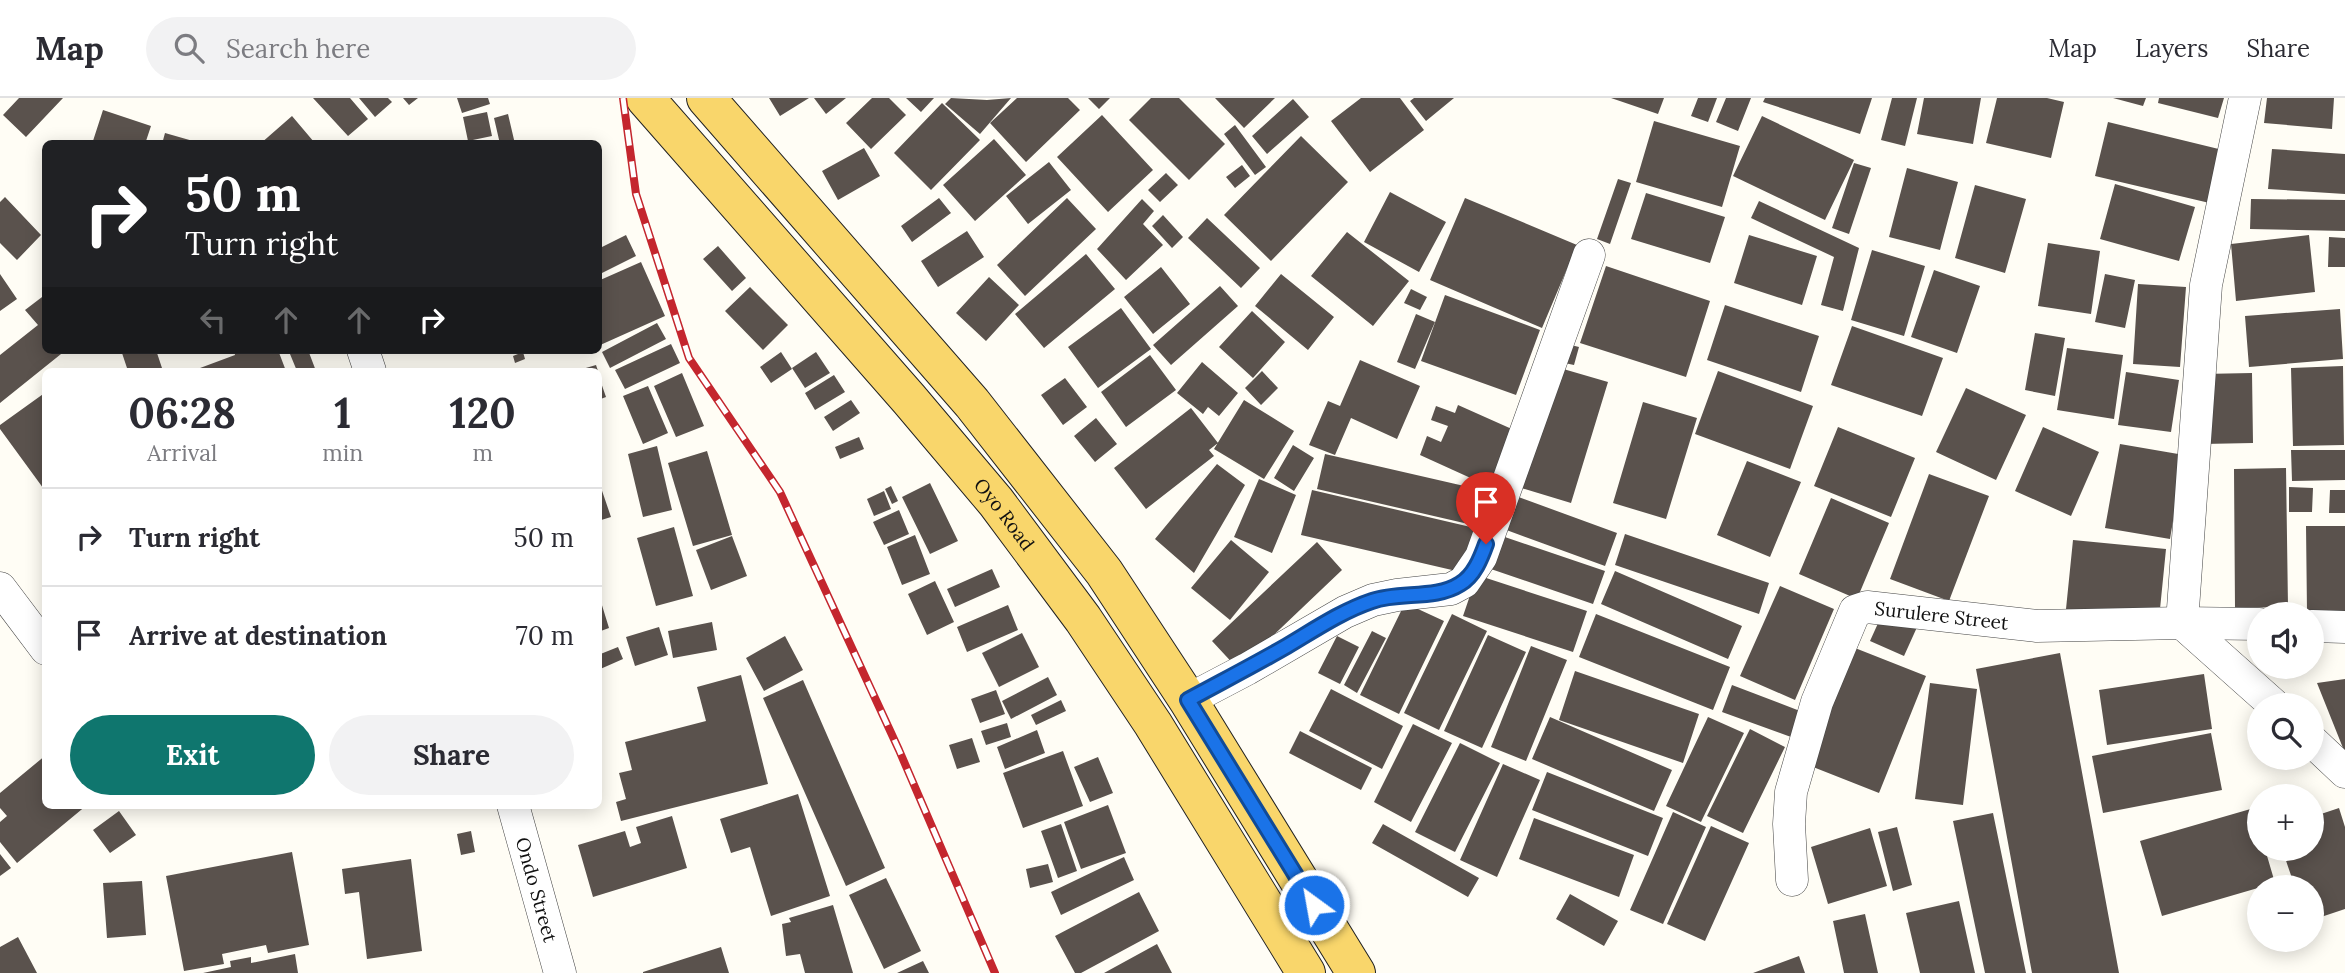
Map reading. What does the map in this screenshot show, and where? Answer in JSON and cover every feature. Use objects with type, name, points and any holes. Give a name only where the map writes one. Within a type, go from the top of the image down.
[{"type":"main road","name":"Oyo Road","points":[[645,98],[900,388],[996,502],[1083,619],[1153,724],[1306,973]]},
{"type":"main road","points":[[706,98],[972,403],[1104,572],[1188,700],[1356,973]]},
{"type":"street","points":[[2182,622],[2206,285],[2245,98]]},
{"type":"street","points":[[1188,700],[1354,608],[1373,600],[1397,595],[1451,589],[1464,582],[1481,557],[1589,255]]},
{"type":"street","points":[[0,587],[42,644]]},
{"type":"street","name":"Surulere Street","points":[[1791,880],[1791,792],[1816,702],[1855,611],[1867,607],[2037,626],[2182,622]]},
{"type":"street","points":[[2182,622],[2247,625]]},
{"type":"street","points":[[2182,622],[2261,693]]},
{"type":"street","points":[[2324,626],[2345,627]]},
{"type":"street","points":[[2324,752],[2345,772]]},
{"type":"street","name":"Ondo Street","points":[[514,809],[560,973]]},
{"type":"building","points":[[19,98],[63,98],[26,137],[3,115]]},
{"type":"building","points":[[313,98],[350,98],[368,119],[348,136]]},
{"type":"building","points":[[359,98],[388,98],[392,102],[375,117]]},
{"type":"building","points":[[403,98],[418,98],[409,105]]},
{"type":"building","points":[[457,98],[488,98],[490,104],[462,113]]},
{"type":"building","points":[[769,98],[809,98],[780,116]]},
{"type":"building","points":[[814,98],[846,98],[826,114]]},
{"type":"building","points":[[872,98],[889,98],[906,115],[871,149],[846,123]]},
{"type":"building","points":[[906,98],[934,98],[921,112]]},
{"type":"building","points":[[951,98],[1011,98],[980,134],[945,104]]},
{"type":"building","points":[[1017,98],[1068,98],[1080,110],[1026,162],[990,123]]},
{"type":"building","points":[[1088,98],[1110,98],[1099,109]]},
{"type":"building","points":[[1151,98],[1179,98],[1225,144],[1189,180],[1129,120]]},
{"type":"building","points":[[1215,98],[1275,98],[1244,128]]},
{"type":"building","points":[[1361,98],[1400,98],[1424,130],[1370,172],[1331,121]]},
{"type":"building","points":[[1414,98],[1454,98],[1426,121],[1410,101]]},
{"type":"building","points":[[1611,98],[1664,98],[1658,114]]},
{"type":"building","points":[[1698,98],[1717,98],[1708,122],[1691,116]]},
{"type":"building","points":[[1726,98],[1751,98],[1738,131],[1716,122]]},
{"type":"building","points":[[1765,98],[1872,98],[1860,134],[1763,102]]},
{"type":"building","points":[[1892,98],[1917,98],[1905,146],[1881,140]]},
{"type":"building","points":[[1924,98],[1981,98],[1973,144],[1917,134]]},
{"type":"building","points":[[1997,98],[2047,98],[2064,102],[2051,158],[1986,143]]},
{"type":"building","points":[[2113,98],[2146,98],[2143,106]]},
{"type":"building","points":[[2159,98],[2224,98],[2218,118],[2158,103]]},
{"type":"building","points":[[2267,98],[2334,98],[2332,129],[2264,123]]},
{"type":"building","points":[[1293,99],[1309,117],[1267,154],[1252,136]]},
{"type":"building","points":[[942,103],[980,140],[931,190],[894,153]]},
{"type":"building","points":[[103,110],[151,126],[146,140],[93,140]]},
{"type":"building","points":[[487,112],[492,136],[468,140],[463,117]]},
{"type":"building","points":[[508,114],[514,140],[499,140],[494,118]]},
{"type":"building","points":[[1102,115],[1153,170],[1108,212],[1057,157]]},
{"type":"building","points":[[292,116],[312,140],[265,140]]},
{"type":"building","points":[[1762,116],[1854,160],[1825,220],[1733,176]]},
{"type":"building","points":[[1654,121],[1740,146],[1722,207],[1636,182]]},
{"type":"building","points":[[2108,122],[2231,152],[2218,205],[2095,176]]},
{"type":"building","points":[[1235,125],[1266,167],[1255,175],[1224,134]]},
{"type":"building","points":[[165,133],[190,140],[163,140]]},
{"type":"building","points":[[1301,136],[1348,182],[1271,261],[1224,215]]},
{"type":"building","points":[[994,139],[1026,175],[975,221],[943,185]]},
{"type":"building","points":[[864,148],[880,176],[838,200],[822,171]]},
{"type":"building","points":[[2272,149],[2345,154],[2345,194],[2268,189]]},
{"type":"building","points":[[1049,162],[1071,190],[1028,224],[1006,196]]},
{"type":"building","points":[[1854,163],[1871,168],[1849,234],[1832,228]]},
{"type":"building","points":[[1242,165],[1250,176],[1235,188],[1226,177]]},
{"type":"building","points":[[1907,168],[1958,182],[1940,250],[1889,237]]},
{"type":"building","points":[[1166,173],[1178,185],[1160,202],[1148,190]]},
{"type":"building","points":[[1618,179],[1631,183],[1610,244],[1597,239]]},
{"type":"building","points":[[2115,184],[2195,207],[2179,261],[2100,239]]},
{"type":"building","points":[[1975,185],[2026,199],[2005,273],[1955,258]]},
{"type":"building","points":[[1390,192],[1446,222],[1419,272],[1364,242]]},
{"type":"building","points":[[1646,193],[1725,217],[1710,263],[1631,239]]},
{"type":"building","points":[[5,197],[41,235],[17,260],[0,243],[0,202]]},
{"type":"building","points":[[939,198],[951,213],[912,242],[901,226]]},
{"type":"building","points":[[1067,198],[1096,229],[1025,296],[997,265]]},
{"type":"building","points":[[1465,198],[1577,245],[1542,328],[1430,280]]},
{"type":"building","points":[[1142,199],[1154,211],[1143,224],[1163,245],[1126,280],[1097,249]]},
{"type":"building","points":[[2251,199],[2345,200],[2345,231],[2250,229]]},
{"type":"building","points":[[1759,201],[1859,248],[1843,311],[1821,305],[1834,257],[1751,218]]},
{"type":"building","points":[[1163,215],[1183,237],[1172,248],[1152,226]]},
{"type":"building","points":[[1207,218],[1260,268],[1241,288],[1188,238]]},
{"type":"building","points":[[967,231],[984,257],[938,287],[921,261]]},
{"type":"building","points":[[1347,232],[1409,281],[1373,326],[1311,276]]},
{"type":"building","points":[[626,235],[636,256],[602,273],[602,247]]},
{"type":"building","points":[[1749,235],[1817,256],[1802,305],[1734,283]]},
{"type":"building","points":[[2309,235],[2315,292],[2236,301],[2231,244]]},
{"type":"building","points":[[2329,237],[2345,238],[2345,267],[2328,267]]},
{"type":"building","points":[[2048,243],[2100,251],[2091,314],[2038,306]]},
{"type":"building","points":[[718,246],[746,278],[732,291],[703,259]]},
{"type":"building","points":[[1872,250],[1925,266],[1904,336],[1851,320]]},
{"type":"building","points":[[1086,254],[1115,289],[1044,348],[1015,314]]},
{"type":"building","points":[[641,262],[665,316],[602,344],[602,279]]},
{"type":"building","points":[[1606,266],[1710,301],[1686,377],[1580,343]]},
{"type":"building","points":[[1161,267],[1190,304],[1153,334],[1124,297]]},
{"type":"building","points":[[1934,270],[1980,286],[1957,353],[1911,337]]},
{"type":"building","points":[[0,274],[17,299],[0,311]]},
{"type":"building","points":[[1281,274],[1334,317],[1308,350],[1255,306]]},
{"type":"building","points":[[2105,274],[2135,280],[2125,328],[2095,322]]},
{"type":"building","points":[[989,277],[1019,305],[986,341],[956,313]]},
{"type":"building","points":[[2138,284],[2186,287],[2180,367],[2133,364]]},
{"type":"building","points":[[1220,286],[1238,306],[1171,365],[1153,345]]},
{"type":"building","points":[[750,287],[788,325],[763,350],[725,311]]},
{"type":"building","points":[[1411,289],[1427,297],[1420,310],[1404,303]]},
{"type":"building","points":[[1445,295],[1540,330],[1516,395],[1421,361]]},
{"type":"building","points":[[42,297],[42,354],[61,354],[0,403],[0,355],[38,325],[25,310]]},
{"type":"building","points":[[1725,305],[1819,336],[1801,392],[1707,360]]},
{"type":"building","points":[[1121,308],[1151,349],[1098,388],[1068,347]]},
{"type":"building","points":[[2340,309],[2343,359],[2249,367],[2245,316]]},
{"type":"building","points":[[1252,311],[1285,342],[1253,378],[1219,347]]},
{"type":"building","points":[[1416,314],[1435,322],[1415,369],[1397,362]]},
{"type":"building","points":[[657,323],[666,339],[610,368],[602,352]]},
{"type":"building","points":[[1852,326],[1943,358],[1922,416],[1831,385]]},
{"type":"building","points":[[2035,333],[2065,338],[2055,396],[2025,390]]},
{"type":"building","points":[[1559,342],[1579,347],[1574,365],[1555,361]]},
{"type":"building","points":[[671,344],[680,363],[625,389],[615,370]]},
{"type":"building","points":[[2067,348],[2123,355],[2114,419],[2057,410]]},
{"type":"building","points":[[781,352],[792,369],[771,383],[760,367]]},
{"type":"building","points":[[816,352],[830,373],[805,388],[792,368]]},
{"type":"building","points":[[122,354],[157,354],[162,368],[127,368]]},
{"type":"building","points":[[280,354],[285,368],[200,368],[235,355]]},
{"type":"building","points":[[290,354],[310,354],[315,368],[296,368]]},
{"type":"building","points":[[524,354],[525,359],[515,363],[513,356]]},
{"type":"building","points":[[1150,355],[1176,390],[1126,427],[1101,392]]},
{"type":"building","points":[[1360,360],[1420,386],[1397,439],[1351,418],[1335,455],[1309,445],[1328,401],[1340,406]]},
{"type":"building","points":[[1202,362],[1238,393],[1219,416],[1208,407],[1203,414],[1177,393]]},
{"type":"building","points":[[1553,366],[1608,382],[1571,503],[1518,487]]},
{"type":"building","points":[[2343,366],[2344,445],[2293,446],[2291,368]]},
{"type":"building","points":[[1262,371],[1278,388],[1261,405],[1245,388]]},
{"type":"building","points":[[1718,371],[1813,406],[1790,469],[1695,434]]},
{"type":"building","points":[[2126,372],[2179,380],[2171,432],[2118,425]]},
{"type":"building","points":[[682,373],[704,426],[676,437],[654,386]]},
{"type":"building","points":[[2252,373],[2253,443],[2203,444],[2202,374]]},
{"type":"building","points":[[834,375],[845,392],[815,410],[805,393]]},
{"type":"building","points":[[1065,378],[1087,407],[1063,425],[1041,395]]},
{"type":"building","points":[[648,386],[668,433],[643,444],[623,396]]},
{"type":"building","points":[[1966,388],[2026,415],[1996,480],[1936,452]]},
{"type":"building","points":[[42,395],[42,487],[0,429],[0,425]]},
{"type":"building","points":[[851,400],[860,413],[833,431],[824,417]]},
{"type":"building","points":[[1244,400],[1294,431],[1264,479],[1214,449]]},
{"type":"building","points":[[1643,402],[1697,418],[1666,519],[1613,503]]},
{"type":"building","points":[[1458,405],[1523,434],[1497,490],[1420,455],[1427,436],[1441,442],[1448,426],[1431,420],[1436,406],[1455,413]]},
{"type":"building","points":[[1191,408],[1218,443],[1209,450],[1214,456],[1146,509],[1114,468]]},
{"type":"building","points":[[1096,418],[1117,444],[1095,462],[1074,436]]},
{"type":"building","points":[[1838,427],[1915,458],[1891,517],[1814,486]]},
{"type":"building","points":[[2043,427],[2099,452],[2071,516],[2015,491]]},
{"type":"building","points":[[859,437],[864,449],[840,459],[835,447]]},
{"type":"building","points":[[2120,444],[2184,455],[2170,539],[2105,528]]},
{"type":"building","points":[[1293,445],[1314,458],[1294,491],[1274,478]]},
{"type":"building","points":[[657,446],[672,510],[643,517],[628,454]]},
{"type":"building","points":[[2291,450],[2345,450],[2345,480],[2292,481]]},
{"type":"building","points":[[707,451],[732,535],[693,546],[668,463]]},
{"type":"building","points":[[1325,454],[1486,491],[1477,526],[1317,489]]},
{"type":"building","points":[[1747,461],[1801,482],[1770,557],[1717,535]]},
{"type":"building","points":[[1217,464],[1245,485],[1194,573],[1155,539]]},
{"type":"building","points":[[2286,468],[2288,602],[2247,602],[2247,608],[2235,608],[2234,469]]},
{"type":"building","points":[[1929,474],[1989,496],[1949,601],[1890,579]]},
{"type":"building","points":[[1259,479],[1296,495],[1272,553],[1234,537]]},
{"type":"building","points":[[930,483],[958,541],[930,554],[902,497]]},
{"type":"building","points":[[891,486],[898,501],[892,504],[885,489]]},
{"type":"building","points":[[2289,487],[2313,488],[2312,512],[2289,512]]},
{"type":"building","points":[[1312,490],[1475,528],[1465,573],[1301,535]]},
{"type":"building","points":[[2330,490],[2345,490],[2345,513],[2329,513]]},
{"type":"building","points":[[602,491],[611,517],[602,520]]},
{"type":"building","points":[[884,491],[891,509],[874,516],[867,499]]},
{"type":"building","points":[[1513,495],[1617,533],[1605,566],[1501,528]]},
{"type":"building","points":[[1831,498],[1889,523],[1857,599],[1799,574]]},
{"type":"building","points":[[899,510],[909,534],[884,545],[873,522]]},
{"type":"building","points":[[2306,526],[2345,526],[2345,611],[2324,612],[2324,602],[2307,602]]},
{"type":"building","points":[[674,527],[693,596],[656,606],[637,538]]},
{"type":"building","points":[[1496,534],[1605,571],[1593,604],[1485,567]]},
{"type":"building","points":[[1625,534],[1769,583],[1759,614],[1615,565]]},
{"type":"building","points":[[915,535],[930,574],[902,585],[887,547]]},
{"type":"building","points":[[732,536],[747,576],[711,590],[696,550]]},
{"type":"building","points":[[1231,540],[1269,572],[1230,620],[1191,588]]},
{"type":"building","points":[[2073,540],[2166,549],[2159,619],[2066,609]]},
{"type":"building","points":[[1317,542],[1342,570],[1238,669],[1212,641]]},
{"type":"building","points":[[992,569],[1000,587],[955,607],[947,589]]},
{"type":"building","points":[[1615,571],[1742,626],[1728,659],[1601,604]]},
{"type":"building","points":[[1477,575],[1587,611],[1573,652],[1463,616]]},
{"type":"building","points":[[935,581],[954,622],[927,635],[908,594]]},
{"type":"building","points":[[1780,586],[1834,609],[1795,700],[1740,676]]},
{"type":"building","points":[[1405,603],[1444,621],[1399,714],[1360,695]]},
{"type":"building","points":[[602,605],[609,628],[602,631]]},
{"type":"building","points":[[1008,605],[1018,630],[967,652],[957,627]]},
{"type":"building","points":[[1884,610],[1918,625],[1904,656],[1870,641]]},
{"type":"building","points":[[1452,614],[1487,631],[1439,730],[1404,713]]},
{"type":"building","points":[[1596,614],[1730,667],[1713,710],[1579,657]]},
{"type":"building","points":[[712,622],[717,650],[673,658],[668,631]]},
{"type":"building","points":[[659,627],[668,655],[635,666],[626,637]]},
{"type":"building","points":[[1372,631],[1386,638],[1357,693],[1344,685]]},
{"type":"building","points":[[1022,633],[1039,667],[999,687],[982,653]]},
{"type":"building","points":[[1488,635],[1526,652],[1482,748],[1444,731]]},
{"type":"building","points":[[785,636],[803,670],[764,691],[746,658]]},
{"type":"building","points":[[1337,636],[1359,647],[1340,684],[1318,673]]},
{"type":"building","points":[[1531,646],[1567,660],[1526,761],[1491,747]]},
{"type":"building","points":[[618,647],[623,659],[602,668],[602,653]]},
{"type":"building","points":[[1855,648],[1926,676],[1879,793],[1808,765]]},
{"type":"building","points":[[2060,653],[2119,973],[2032,973],[1976,669]]},
{"type":"building","points":[[1575,671],[1699,714],[1683,763],[1559,720]]},
{"type":"building","points":[[2204,674],[2212,729],[2107,745],[2099,690]]},
{"type":"building","points":[[741,675],[768,784],[621,821],[616,802],[626,799],[619,773],[632,770],[625,742],[706,721],[697,687]]},
{"type":"building","points":[[1048,677],[1057,695],[1011,719],[1002,701]]},
{"type":"building","points":[[2345,679],[2345,753],[2324,700],[2324,693],[2321,693],[2317,683]]},
{"type":"building","points":[[803,680],[885,868],[846,886],[763,698]]},
{"type":"building","points":[[1930,683],[1977,689],[1963,805],[1915,799]]},
{"type":"building","points":[[1732,685],[1800,711],[1791,737],[1722,712]]},
{"type":"building","points":[[1331,689],[1403,726],[1382,769],[1309,731]]},
{"type":"building","points":[[996,690],[1005,714],[980,723],[971,699]]},
{"type":"building","points":[[1061,700],[1066,711],[1036,725],[1031,715]]},
{"type":"building","points":[[1550,717],[1672,770],[1654,811],[1532,759]]},
{"type":"building","points":[[1708,717],[1744,733],[1701,822],[1666,806]]},
{"type":"building","points":[[1007,723],[1011,737],[986,745],[981,731]]},
{"type":"building","points":[[1413,724],[1452,743],[1411,822],[1374,802]]},
{"type":"building","points":[[1750,729],[1785,747],[1743,833],[1707,816]]},
{"type":"building","points":[[1037,730],[1045,753],[1005,769],[997,747]]},
{"type":"building","points":[[1300,731],[1372,768],[1361,790],[1289,753]]},
{"type":"building","points":[[2211,733],[2222,790],[2103,813],[2092,756]]},
{"type":"building","points":[[972,738],[980,762],[957,769],[949,745]]},
{"type":"building","points":[[1460,743],[1500,763],[1455,852],[1415,832]]},
{"type":"building","points":[[1063,751],[1083,806],[1023,828],[1003,773]]},
{"type":"building","points":[[1098,757],[1113,793],[1090,802],[1074,767]]},
{"type":"building","points":[[42,758],[42,809],[82,809],[17,863],[0,842],[0,822],[7,816],[0,808],[0,793]]},
{"type":"building","points":[[1503,764],[1540,780],[1497,877],[1460,860]]},
{"type":"building","points":[[1547,772],[1663,818],[1648,856],[1532,810]]},
{"type":"building","points":[[798,794],[830,896],[771,916],[750,847],[731,853],[720,819]]},
{"type":"building","points":[[1108,805],[1126,853],[1081,869],[1064,822]]},
{"type":"building","points":[[2339,808],[2345,827],[2345,909],[2324,916],[2324,875],[2291,875],[2286,861],[2324,861],[2324,813]]},
{"type":"building","points":[[2247,810],[2247,861],[2269,861],[2273,875],[2247,875],[2247,891],[2162,916],[2140,841]]},
{"type":"building","points":[[119,811],[136,835],[110,853],[93,830]]},
{"type":"building","points":[[1673,812],[1706,827],[1663,924],[1630,910]]},
{"type":"building","points":[[1993,813],[2026,973],[1985,973],[1953,821]]},
{"type":"building","points":[[672,816],[687,868],[593,897],[578,845],[625,831],[630,847],[641,843],[636,827]]},
{"type":"building","points":[[1534,818],[1634,855],[1619,897],[1519,859]]},
{"type":"building","points":[[1061,824],[1077,871],[1058,878],[1041,831]]},
{"type":"building","points":[[1383,824],[1479,878],[1468,897],[1372,843]]},
{"type":"building","points":[[1711,826],[1749,843],[1705,941],[1667,924]]},
{"type":"building","points":[[1897,827],[1912,885],[1893,891],[1878,832]]},
{"type":"building","points":[[1870,828],[1887,886],[1828,904],[1811,847]]},
{"type":"building","points":[[471,831],[475,852],[461,855],[457,834]]},
{"type":"building","points":[[292,852],[309,945],[268,953],[266,945],[222,954],[224,964],[184,971],[166,876]]},
{"type":"building","points":[[0,854],[11,868],[0,876]]},
{"type":"building","points":[[1124,857],[1134,880],[1061,915],[1051,892]]},
{"type":"building","points":[[411,859],[422,951],[367,959],[359,892],[345,894],[342,869]]},
{"type":"building","points":[[1048,864],[1053,882],[1030,888],[1026,869]]},
{"type":"building","points":[[886,878],[921,951],[884,969],[849,895]]},
{"type":"building","points":[[142,881],[146,935],[107,938],[103,883]]},
{"type":"building","points":[[1139,892],[1159,931],[1081,973],[1075,973],[1055,936]]},
{"type":"building","points":[[1570,894],[1618,921],[1604,946],[1556,919]]},
{"type":"building","points":[[1959,901],[1975,973],[1920,973],[1906,913]]},
{"type":"building","points":[[833,905],[853,973],[805,973],[800,954],[786,956],[782,924],[791,922],[789,918]]},
{"type":"building","points":[[1865,914],[1878,973],[1844,973],[1833,921]]},
{"type":"building","points":[[18,937],[37,973],[0,973],[0,947]]},
{"type":"building","points":[[1157,944],[1172,973],[1104,973]]},
{"type":"building","points":[[721,947],[729,973],[643,973],[643,972]]},
{"type":"building","points":[[295,954],[298,973],[203,973],[231,967],[230,961],[251,957],[251,963]]},
{"type":"building","points":[[1799,956],[1805,973],[1753,973]]},
{"type":"building","points":[[923,961],[929,973],[897,973]]},
{"type":"railway","points":[[623,98],[636,194],[689,358],[780,492],[899,750],[995,973]]},
{"type":"route","points":[[1314,905],[1188,700],[1345,612],[1373,600],[1451,589],[1464,582],[1474,570],[1486,544]]}]
